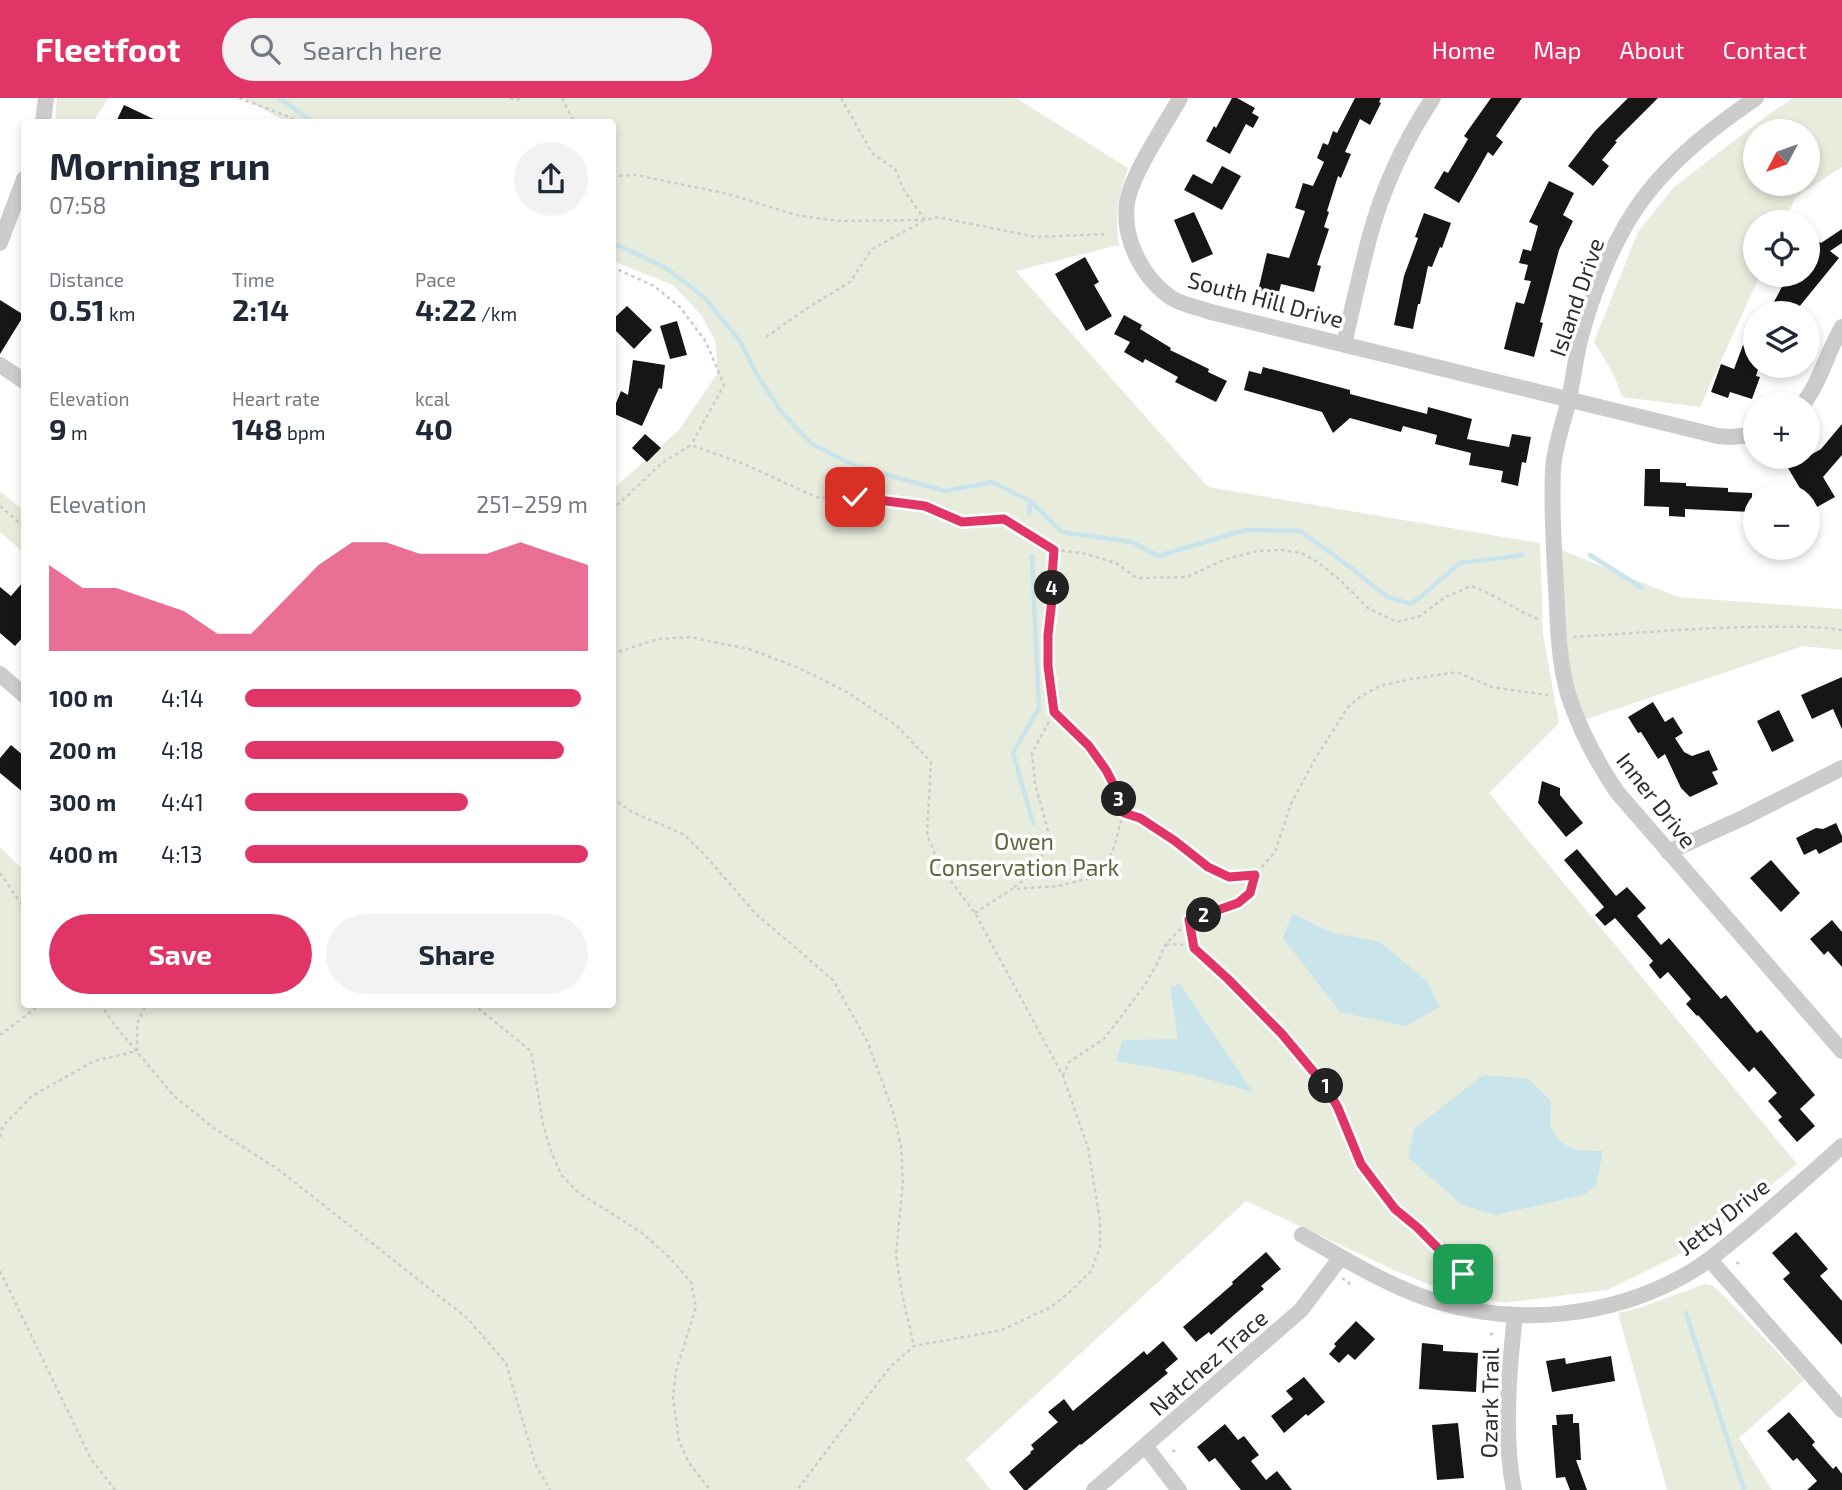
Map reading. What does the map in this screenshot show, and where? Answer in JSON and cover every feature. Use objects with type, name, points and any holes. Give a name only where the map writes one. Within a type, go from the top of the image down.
[{"type":"street","points":[[44,119],[47,98]]},
{"type":"street","name":"South Hill Drive","points":[[1180,98],[1141,166],[1127,203],[1129,235],[1133,248],[1147,275],[1170,297],[1210,312],[1568,400],[1718,436],[1743,436]]},
{"type":"street","points":[[1344,344],[1370,237],[1385,193],[1410,138],[1433,98]]},
{"type":"street","name":"Island Drive","points":[[1568,400],[1580,340],[1603,274],[1630,219],[1643,199],[1675,162],[1696,142],[1756,98]]},
{"type":"street","points":[[0,243],[21,187]]},
{"type":"street","points":[[1813,392],[1842,327]]},
{"type":"street","points":[[0,365],[21,379]]},
{"type":"street","name":"Inner Drive","points":[[1568,400],[1553,467],[1553,514],[1563,671],[1581,730],[1600,768],[1616,792],[1842,1051]]},
{"type":"street","points":[[0,674],[21,692]]},
{"type":"street","points":[[1668,852],[1842,768]]},
{"type":"street","name":"Jetty Drive","points":[[1302,1236],[1376,1276],[1433,1301],[1467,1310],[1515,1316],[1584,1311],[1664,1287],[1710,1260],[1842,1146]]},
{"type":"street","name":"Natchez Trace","points":[[1094,1490],[1301,1310],[1341,1257]]},
{"type":"street","points":[[1710,1260],[1842,1410]]},
{"type":"street","name":"Ozark Trail","points":[[1514,1490],[1509,1444],[1509,1391],[1515,1316]]},
{"type":"street","points":[[1146,1447],[1179,1490]]},
{"type":"path","points":[[239,98],[294,119]]},
{"type":"path","points":[[510,98],[523,98]]},
{"type":"path","points":[[562,98],[572,119]]},
{"type":"path","points":[[841,98],[872,153],[895,169],[904,190],[925,220]]},
{"type":"path","points":[[616,176],[636,175],[715,191],[796,215],[838,221],[925,220],[937,217],[1036,237],[1108,234]]},
{"type":"path","points":[[766,337],[850,282],[872,249],[925,220]]},
{"type":"path","points":[[616,269],[654,286],[680,307],[706,342],[724,385],[691,445],[662,463],[616,506]]},
{"type":"path","points":[[691,445],[744,464],[816,497],[842,500],[855,497],[925,506],[962,522],[1004,519],[1054,550],[1082,552],[1116,564],[1137,578],[1187,577],[1226,559],[1258,551],[1282,550],[1301,553],[1316,561],[1368,608],[1397,622],[1420,616],[1445,597],[1471,586],[1489,592],[1538,619]]},
{"type":"path","points":[[0,506],[21,524]]},
{"type":"path","points":[[975,913],[1037,871],[1049,834],[1035,784],[1032,752],[1054,712],[1048,666],[1048,635],[1054,550]]},
{"type":"path","points":[[1559,638],[1731,627],[1813,627],[1842,630]]},
{"type":"path","points":[[616,653],[658,639],[689,637],[749,649],[799,668],[847,692],[897,725],[931,762],[927,835],[941,868],[975,913],[1063,1076],[1088,1149],[1100,1220],[1100,1247],[1091,1271],[1051,1307],[1002,1329],[914,1346],[890,1367],[797,1490]]},
{"type":"path","points":[[1063,1076],[1069,1062],[1104,1039],[1145,985],[1165,945],[1189,920],[1238,903],[1250,893],[1255,875],[1275,852],[1291,804],[1329,734],[1348,707],[1361,696],[1380,686],[1457,672],[1490,687],[1548,695]]},
{"type":"path","points":[[1012,889],[1058,886],[1086,879],[1105,869],[1124,813],[1106,770],[1089,746],[1054,712]]},
{"type":"path","points":[[616,801],[632,812],[683,834],[702,852],[756,914],[834,981],[869,1043],[893,1111],[901,1146],[902,1182],[896,1254],[914,1346]]},
{"type":"path","points":[[1124,813],[1140,818],[1218,872],[1229,877],[1255,875]]},
{"type":"path","points":[[0,873],[21,904]]},
{"type":"path","points":[[1189,920],[1194,948]]},
{"type":"path","points":[[1165,945],[1179,944],[1194,948],[1282,1034],[1327,1088],[1361,1164],[1395,1209],[1418,1228],[1463,1274],[1469,1290]]},
{"type":"path","points":[[0,1035],[36,1008]]},
{"type":"path","points":[[103,1008],[174,1096],[215,1129],[279,1170],[467,1318],[506,1363],[536,1463],[550,1490]]},
{"type":"path","points":[[137,1051],[137,1024],[144,1008]]},
{"type":"path","points":[[478,1008],[531,1051],[543,1124],[562,1176],[579,1193],[641,1232],[669,1257],[691,1282],[696,1307],[676,1371],[673,1398],[679,1441],[689,1463],[710,1490]]},
{"type":"path","points":[[0,1137],[4,1126],[32,1096],[94,1061],[137,1051]]},
{"type":"path","points":[[1736,1263],[1743,1263]]},
{"type":"path","points":[[0,1271],[92,1459],[115,1490]]},
{"type":"path","points":[[1490,1335],[1494,1332]]},
{"type":"green space","points":[[57,98],[108,98],[95,119],[55,119]]},
{"type":"green space","name":"Owen Conservation Park","points":[[243,98],[1016,98],[1128,168],[1118,206],[1119,245],[1016,271],[1208,487],[1540,543],[1543,634],[1559,723],[1489,793],[1797,1164],[1695,1247],[1607,1290],[1505,1303],[1448,1292],[1246,1201],[966,1459],[991,1490],[0,1490],[0,847],[21,868],[21,1008],[616,1008],[616,486],[679,430],[717,374],[716,343],[702,316],[673,285],[616,262],[616,119],[282,119]]},
{"type":"green space","points":[[1793,98],[1842,98],[1842,167],[1820,181],[1820,119],[1762,119]]},
{"type":"green space","points":[[1743,134],[1743,196],[1798,196],[1790,210],[1743,210],[1743,287],[1755,287],[1748,301],[1743,301],[1743,312],[1700,407],[1622,397],[1614,375],[1594,342],[1638,232],[1674,187]]},
{"type":"green space","points":[[0,491],[21,508],[21,550],[0,532]]},
{"type":"green space","points":[[1554,547],[1678,597],[1842,609],[1842,650],[1803,646],[1578,722],[1569,696]]},
{"type":"green space","points":[[1705,1284],[1712,1285],[1724,1296],[1804,1380],[1739,1438],[1772,1490],[1667,1490],[1618,1313]]},
{"type":"water","points":[[1292,913],[1329,932],[1380,942],[1427,981],[1440,1007],[1406,1026],[1340,1012],[1283,938]]},
{"type":"water","points":[[1180,984],[1253,1092],[1189,1074],[1116,1061],[1122,1040],[1178,1039],[1170,987]]},
{"type":"water","points":[[1483,1075],[1529,1079],[1551,1101],[1550,1126],[1560,1142],[1577,1150],[1603,1151],[1596,1186],[1583,1195],[1496,1215],[1462,1205],[1408,1157],[1414,1129]]},
{"type":"building","points":[[1232,98],[1255,108],[1252,113],[1259,117],[1253,128],[1246,124],[1230,154],[1206,141]]},
{"type":"building","points":[[1355,98],[1381,98],[1381,103],[1370,125],[1360,119],[1345,152],[1351,154],[1341,178],[1338,176],[1327,211],[1329,212],[1324,227],[1329,229],[1317,265],[1321,266],[1314,292],[1281,284],[1278,296],[1258,291],[1267,253],[1289,258],[1305,211],[1295,208],[1303,183],[1313,186],[1324,162],[1317,158],[1323,143],[1328,145],[1333,131],[1337,133]]},
{"type":"building","points":[[1491,98],[1522,98],[1496,136],[1503,142],[1493,156],[1488,152],[1459,203],[1434,188],[1444,171],[1448,173],[1468,139],[1464,136]]},
{"type":"building","points":[[1628,98],[1658,98],[1615,141],[1617,142],[1602,160],[1609,166],[1593,186],[1568,166],[1595,131]]},
{"type":"building","points":[[124,105],[154,119],[117,119]]},
{"type":"building","points":[[1222,166],[1241,176],[1222,210],[1184,190],[1193,174],[1212,184]]},
{"type":"building","points":[[1549,181],[1574,193],[1563,215],[1573,221],[1559,250],[1540,322],[1543,323],[1534,357],[1504,349],[1516,302],[1524,304],[1531,281],[1524,280],[1528,265],[1519,263],[1523,249],[1531,251],[1538,226],[1529,222]]},
{"type":"building","points":[[1194,212],[1213,254],[1192,263],[1174,220]]},
{"type":"building","points":[[1424,213],[1451,223],[1432,267],[1428,266],[1413,329],[1394,325],[1404,276]]},
{"type":"building","points":[[1842,229],[1842,243],[1830,251],[1839,258],[1820,281],[1820,242]]},
{"type":"building","points":[[1085,257],[1099,282],[1094,285],[1112,316],[1086,331],[1055,274]]},
{"type":"building","points":[[1782,287],[1815,287],[1804,301],[1774,301]]},
{"type":"building","points":[[0,300],[21,313],[21,320],[0,354]]},
{"type":"building","points":[[627,306],[652,330],[634,349],[616,331],[616,316]]},
{"type":"building","points":[[1124,315],[1142,325],[1140,329],[1171,348],[1170,350],[1227,381],[1216,402],[1175,382],[1178,377],[1145,359],[1143,363],[1124,352],[1130,342],[1114,334]]},
{"type":"building","points":[[677,321],[687,355],[670,359],[660,326]]},
{"type":"building","points":[[1743,345],[1743,378],[1760,378],[1755,392],[1743,392],[1743,396],[1730,392],[1728,398],[1711,392],[1721,364],[1734,369]]},
{"type":"building","points":[[633,360],[665,365],[662,389],[659,388],[642,426],[616,415],[616,403],[621,391],[628,395]]},
{"type":"building","points":[[1263,367],[1427,414],[1428,407],[1472,419],[1467,439],[1509,447],[1512,434],[1531,437],[1526,463],[1522,462],[1518,486],[1501,482],[1503,471],[1469,465],[1471,453],[1435,444],[1437,435],[1403,426],[1401,432],[1350,418],[1333,433],[1322,412],[1244,390],[1249,371],[1261,374]]},
{"type":"building","points":[[1842,424],[1842,455],[1823,477],[1835,497],[1820,505],[1820,483],[1797,483],[1789,469],[1820,469],[1821,449]]},
{"type":"building","points":[[645,434],[661,448],[647,462],[632,448]]},
{"type":"building","points":[[1645,469],[1660,469],[1660,482],[1728,488],[1728,492],[1743,493],[1743,512],[1685,509],[1685,517],[1669,516],[1669,507],[1644,506]]},
{"type":"building","points":[[21,584],[21,639],[15,646],[0,633],[0,587],[11,596]]},
{"type":"building","points":[[1842,677],[1842,729],[1833,709],[1812,719],[1801,695]]},
{"type":"building","points":[[1653,702],[1665,722],[1673,717],[1683,733],[1675,738],[1684,752],[1692,756],[1709,750],[1718,770],[1712,772],[1718,784],[1690,797],[1681,788],[1665,754],[1658,759],[1628,717]]},
{"type":"building","points":[[1779,710],[1794,741],[1772,752],[1757,721]]},
{"type":"building","points":[[11,745],[21,753],[21,790],[0,773],[0,758]]},
{"type":"building","points":[[1542,781],[1560,788],[1560,795],[1583,823],[1566,837],[1538,803]]},
{"type":"building","points":[[1836,823],[1842,842],[1819,854],[1816,849],[1804,855],[1796,838],[1816,828],[1823,829]]},
{"type":"building","points":[[1577,849],[1616,896],[1627,887],[1646,908],[1637,916],[1661,945],[1669,938],[1721,999],[1726,995],[1757,1033],[1761,1030],[1815,1095],[1800,1109],[1815,1126],[1797,1142],[1778,1120],[1782,1117],[1768,1101],[1777,1093],[1754,1067],[1749,1072],[1686,1004],[1691,999],[1668,972],[1660,979],[1649,965],[1653,961],[1615,918],[1605,926],[1595,915],[1604,907],[1564,860]]},
{"type":"building","points":[[1771,860],[1800,893],[1781,912],[1750,878]]},
{"type":"building","points":[[1832,920],[1842,932],[1842,967],[1828,951],[1824,955],[1810,939]]},
{"type":"building","points":[[1796,1232],[1828,1269],[1820,1276],[1842,1301],[1842,1345],[1783,1279],[1790,1273],[1772,1253]]},
{"type":"building","points":[[1266,1252],[1281,1269],[1261,1286],[1264,1289],[1211,1335],[1209,1332],[1196,1342],[1183,1327]]},
{"type":"building","points":[[1356,1321],[1375,1339],[1355,1360],[1348,1354],[1339,1363],[1329,1354],[1336,1346],[1334,1344]]},
{"type":"building","points":[[1163,1341],[1178,1359],[1165,1370],[1168,1373],[1024,1490],[1009,1472],[1031,1453],[1034,1449],[1031,1445],[1058,1422],[1048,1412],[1064,1399],[1073,1411],[1144,1351],[1147,1355]]},
{"type":"building","points":[[1422,1343],[1443,1345],[1443,1351],[1478,1353],[1476,1392],[1419,1389]]},
{"type":"building","points":[[1611,1356],[1615,1381],[1552,1392],[1546,1361],[1565,1358],[1566,1364]]},
{"type":"building","points":[[1304,1377],[1325,1402],[1284,1433],[1271,1416],[1293,1399],[1286,1391]]},
{"type":"building","points":[[1789,1412],[1815,1442],[1812,1445],[1833,1469],[1836,1466],[1842,1474],[1842,1490],[1807,1490],[1817,1481],[1797,1458],[1793,1461],[1767,1431]]},
{"type":"building","points":[[1573,1414],[1573,1423],[1579,1423],[1581,1460],[1576,1460],[1587,1490],[1570,1490],[1565,1477],[1556,1478],[1552,1425],[1557,1425],[1556,1415]]},
{"type":"building","points":[[1458,1423],[1464,1478],[1437,1480],[1432,1425]]},
{"type":"building","points":[[1225,1424],[1238,1440],[1244,1436],[1259,1455],[1251,1461],[1266,1480],[1277,1471],[1292,1490],[1241,1490],[1215,1458],[1209,1462],[1197,1447]]},
{"type":"waterway","points":[[279,98],[310,119]]},
{"type":"waterway","points":[[616,246],[666,268],[704,297],[740,341],[756,373],[782,413],[812,444],[849,463],[945,491],[992,482],[1030,501],[1062,532],[1132,542],[1158,556],[1245,530],[1300,531],[1387,597],[1412,604],[1460,563],[1523,555]]},
{"type":"waterway","points":[[1029,513],[1030,501]]},
{"type":"waterway","points":[[1590,555],[1642,588]]},
{"type":"waterway","points":[[1032,556],[1039,708],[1013,753],[1033,823]]},
{"type":"waterway","points":[[1686,1313],[1744,1490]]},
{"type":"route","points":[[855,497],[925,506],[962,522],[1004,519],[1054,550],[1048,666],[1054,712],[1089,746],[1106,770],[1124,813],[1140,818],[1208,867],[1229,877],[1255,875],[1250,893],[1238,903],[1189,920],[1194,948],[1282,1034],[1327,1088],[1361,1164],[1395,1209],[1418,1228],[1463,1274]]}]
